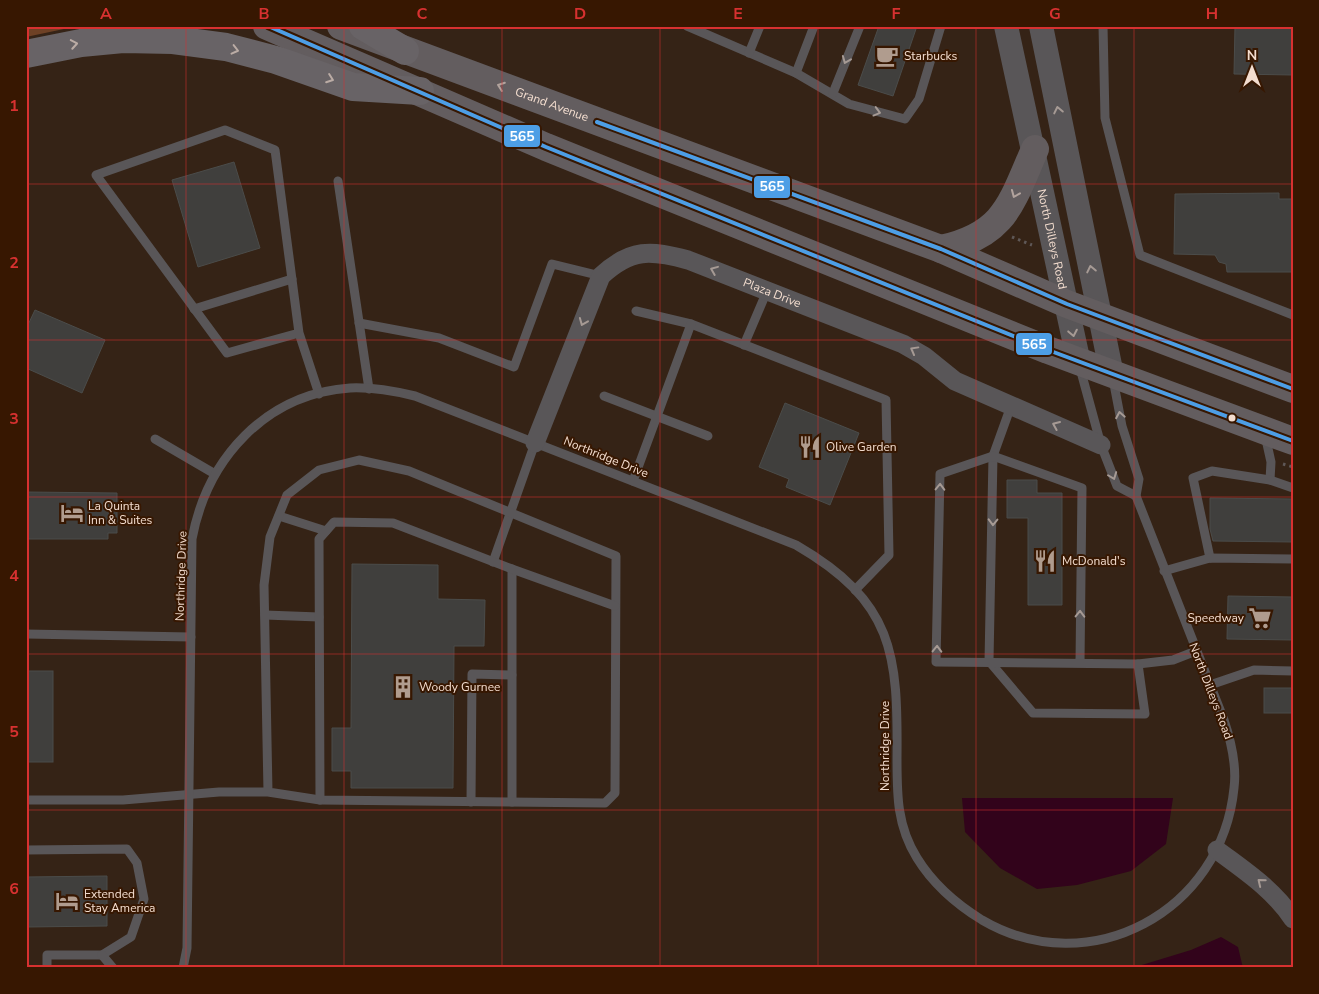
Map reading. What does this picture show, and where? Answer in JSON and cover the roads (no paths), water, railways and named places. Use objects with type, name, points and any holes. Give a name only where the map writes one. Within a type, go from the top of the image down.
[{"type":"highway","points":[[363,26],[405,50]]},
{"type":"highway","points":[[26,54],[82,43],[123,39],[173,40],[226,47],[276,60],[353,87],[420,91]]},
{"type":"main road","points":[[267,26],[546,147],[1079,363],[1293,442]]},
{"type":"main road","name":"Grand Avenue","points":[[341,26],[941,249],[1067,304],[1293,389]]},
{"type":"main road","points":[[941,249],[967,241],[1001,219],[1012,202],[1034,149]]},
{"type":"street","name":"North Dilleys Road","points":[[1006,26],[1079,363]]},
{"type":"street","name":"North Dilleys Road","points":[[1041,26],[1112,375]]},
{"type":"street","name":"Plaza Drive","points":[[601,276],[618,262],[631,255],[658,253],[688,260],[903,344],[924,356],[955,381],[1101,445]]},
{"type":"street","points":[[535,443],[601,276]]},
{"type":"street","points":[[1217,850],[1263,884],[1284,904],[1293,919]]},
{"type":"lane","points":[[687,26],[697,28],[796,73],[849,104],[905,120],[919,99],[941,26]]},
{"type":"lane","points":[[749,53],[760,26]]},
{"type":"lane","points":[[796,73],[814,26]]},
{"type":"lane","points":[[833,93],[860,26]]},
{"type":"lane","points":[[1103,26],[1105,118],[1140,255],[1293,315]]},
{"type":"lane","points":[[299,333],[226,353],[96,175],[225,130],[275,150],[299,333],[319,394]]},
{"type":"lane","points":[[338,181],[368,389]]},
{"type":"lane","points":[[359,323],[439,338],[514,367],[552,264],[601,276]]},
{"type":"lane","points":[[194,309],[292,279]]},
{"type":"lane","points":[[744,345],[767,291]]},
{"type":"lane","points":[[636,311],[692,324],[886,400],[889,555],[855,590]]},
{"type":"lane","points":[[633,481],[692,324]]},
{"type":"lane","name":"North Dilleys Road","points":[[1079,363],[1101,445],[1117,486],[1136,496]]},
{"type":"lane","name":"North Dilleys Road","points":[[1112,375],[1122,426],[1139,479],[1136,496],[1232,744],[1235,786],[1227,826],[1217,850]]},
{"type":"lane","name":"Northridge Drive","points":[[183,968],[187,948],[192,540],[197,513],[221,462],[243,435],[270,415],[298,400],[351,388],[386,389],[415,396],[796,545],[824,562],[855,590],[880,625],[890,651],[896,674],[898,700],[898,814],[904,835],[918,860],[946,894],[961,907],[1001,931],[1048,943],[1078,943],[1103,939],[1129,931],[1155,918],[1174,905],[1191,888],[1217,850]]},
{"type":"lane","points":[[604,396],[708,436]]},
{"type":"lane","points":[[1011,406],[993,456],[990,661],[1033,713],[1145,714],[1138,664]]},
{"type":"lane","points":[[1264,430],[1271,462],[1270,480]]},
{"type":"lane","points":[[156,439],[215,474]]},
{"type":"lane","points":[[493,562],[535,443]]},
{"type":"lane","points":[[1080,663],[1082,488],[993,456],[940,474],[936,662],[990,661],[1080,663],[1138,664],[1173,660],[1196,651]]},
{"type":"lane","points":[[26,800],[123,800],[189,794],[268,792],[320,800],[605,803],[615,793],[616,556],[509,514],[409,471],[359,460],[319,470],[287,495],[270,537],[264,585],[268,792]]},
{"type":"lane","points":[[1210,558],[1194,478],[1212,471],[1270,480],[1293,488]]},
{"type":"lane","points":[[278,516],[326,531]]},
{"type":"lane","points":[[320,800],[319,540],[334,522],[393,523],[493,562],[615,606]]},
{"type":"lane","points":[[1164,571],[1210,558],[1293,559]]},
{"type":"lane","points":[[512,569],[512,802]]},
{"type":"lane","points":[[265,615],[319,618]]},
{"type":"lane","points":[[26,634],[191,637]]},
{"type":"lane","points":[[1210,685],[1254,670],[1293,671]]},
{"type":"lane","points":[[471,802],[472,674],[512,674]]},
{"type":"lane","points":[[26,850],[127,849],[136,863],[144,899],[131,937],[102,955],[47,955],[47,968]]},
{"type":"lane","points":[[102,955],[113,968]]},
{"type":"place","name":"Starbucks","points":[[887,56]]},
{"type":"place","name":"Olive Garden","points":[[810,447]]},
{"type":"place","name":"La Quinta Inn & Suites","points":[[72,513]]},
{"type":"place","name":"McDonald's","points":[[1045,561]]},
{"type":"place","name":"Speedway","points":[[1260,618]]},
{"type":"place","name":"Woody Gurnee","points":[[403,687]]},
{"type":"place","name":"Extended Stay America","points":[[67,901]]}]
